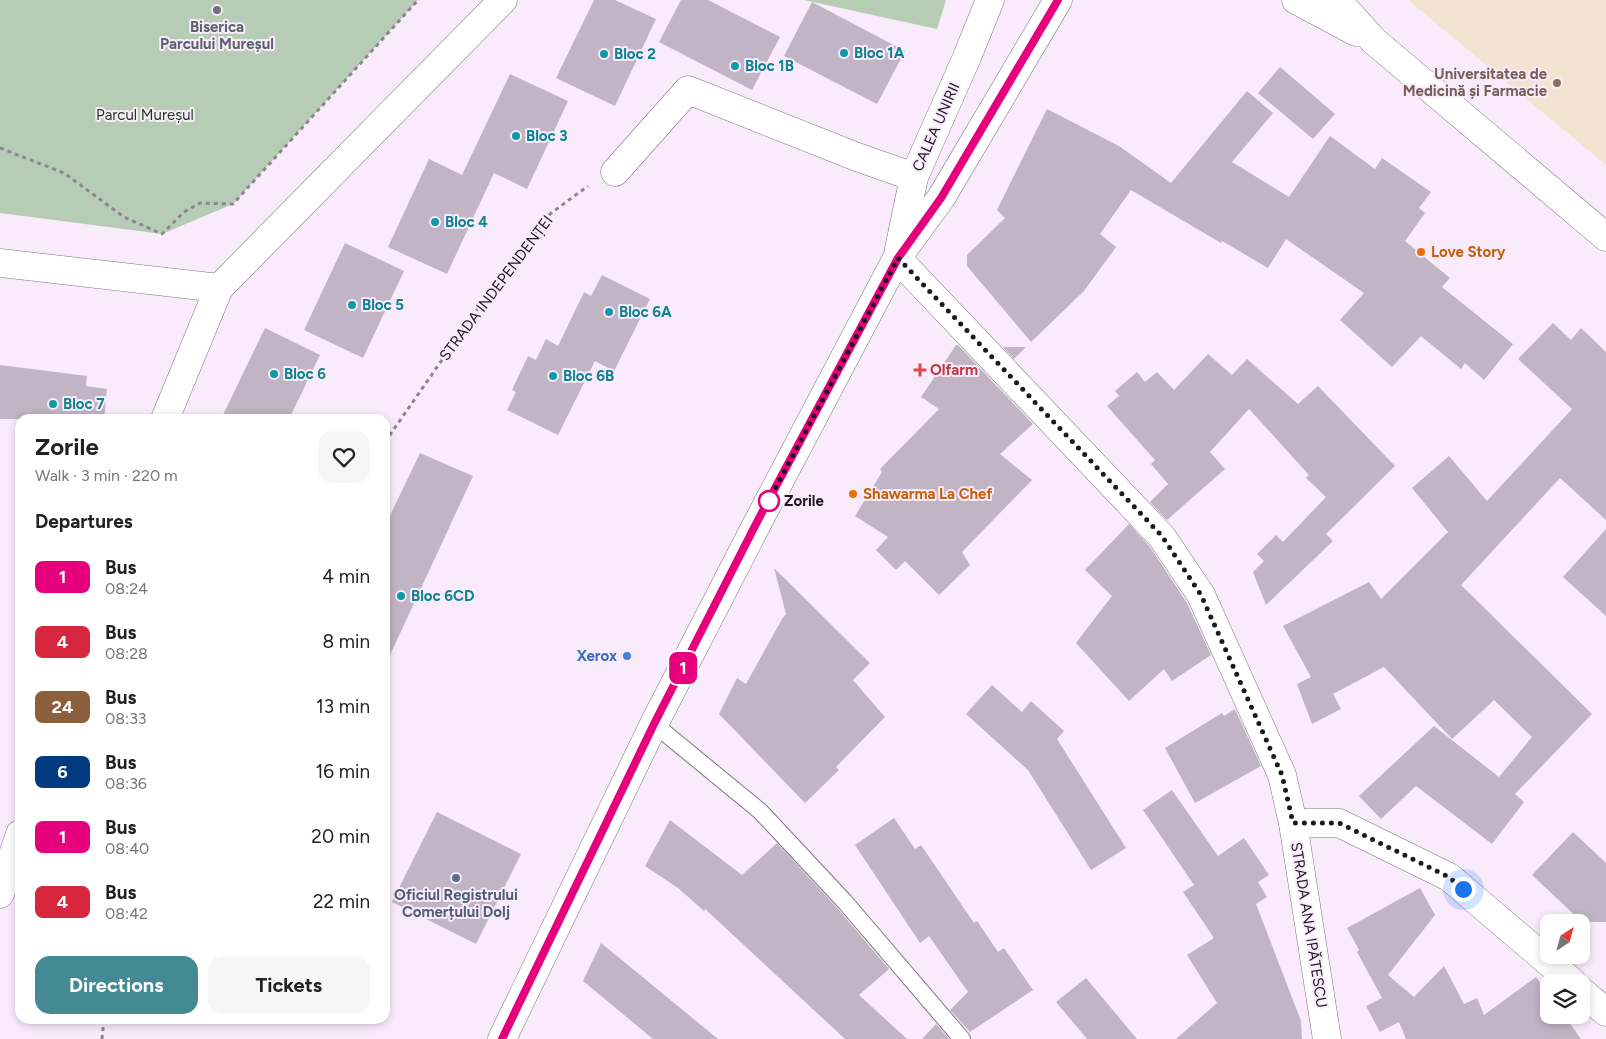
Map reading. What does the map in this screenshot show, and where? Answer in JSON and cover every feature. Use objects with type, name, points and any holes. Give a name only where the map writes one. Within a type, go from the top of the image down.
[{"type":"street","points":[[168,414],[219,288],[503,0]]},
{"type":"street","name":"CALEA UNIRII","points":[[898,258],[914,177],[990,0]]},
{"type":"street","name":"CALEA UNIRII","points":[[502,1039],[654,724],[758,520],[898,258],[941,198],[1058,0]]},
{"type":"street","points":[[1296,0],[1374,41]]},
{"type":"street","points":[[1337,0],[1374,41],[1606,237]]},
{"type":"street","points":[[615,172],[688,90],[857,157],[914,177]]},
{"type":"street","name":"STRADA ANA IPĂTESCU","points":[[898,258],[1162,536],[1201,595],[1282,775],[1293,823],[1327,1039]]},
{"type":"street","points":[[0,263],[219,288]]},
{"type":"street","points":[[1293,823],[1339,823],[1449,877],[1563,974]]},
{"type":"street","points":[[9,881],[15,855]]},
{"type":"street","points":[[1590,999],[1606,1012]]},
{"type":"lane","points":[[654,724],[760,811],[845,902],[962,1039]]},
{"type":"path","points":[[0,148],[64,173],[124,217],[162,234],[184,212],[200,203],[233,204],[418,0]]},
{"type":"path","name":"STRADA INDEPENDENȚEI","points":[[390,435],[476,311],[550,214],[583,189],[615,172]]},
{"type":"path","points":[[102,1039],[104,1024]]},
{"type":"shaded area","name":"Universitatea de Medicină și Farmacie","points":[[1408,0],[1606,0],[1606,165]]},
{"type":"green space","name":"Parcul Mureșul","points":[[0,0],[418,0],[233,204],[162,234],[0,213]]},
{"type":"green space","points":[[804,0],[946,0],[937,29]]},
{"type":"building","name":"Bloc 2","points":[[594,0],[615,0],[656,19],[615,106],[556,78]]},
{"type":"building","name":"Bloc 1B","points":[[681,0],[708,0],[780,37],[752,90],[659,42]]},
{"type":"building","name":"Bloc 1A","points":[[812,2],[905,51],[877,104],[784,56]]},
{"type":"building","points":[[1280,67],[1335,114],[1313,139],[1258,93]]},
{"type":"building","points":[[510,74],[568,101],[527,189],[494,173],[447,274],[388,247],[429,159],[462,175]]},
{"type":"building","points":[[1247,91],[1273,113],[1232,162],[1289,197],[1330,136],[1375,169],[1382,158],[1431,192],[1419,208],[1425,213],[1405,241],[1450,278],[1442,287],[1513,344],[1484,380],[1465,363],[1461,369],[1421,336],[1392,367],[1340,320],[1364,293],[1286,239],[1268,268],[1222,241],[1221,243],[1131,190],[1100,234],[1116,247],[1084,291],[1031,342],[967,266],[967,255],[1005,218],[997,210],[1047,109],[1119,146],[1171,183]]},
{"type":"building","name":"Bloc 5","points":[[345,243],[404,271],[363,358],[304,330]]},
{"type":"building","points":[[602,275],[650,299],[614,371],[595,361],[558,435],[507,410],[516,392],[512,390],[528,356],[536,360],[546,339],[558,346],[584,292],[591,296]]},
{"type":"building","points":[[1553,323],[1571,340],[1581,328],[1606,352],[1606,520],[1560,478],[1461,585],[1592,714],[1515,794],[1524,802],[1492,844],[1416,786],[1381,819],[1359,796],[1434,726],[1499,777],[1532,737],[1494,700],[1452,739],[1384,667],[1333,694],[1341,709],[1312,724],[1297,684],[1311,677],[1283,626],[1369,582],[1381,599],[1448,532],[1412,488],[1449,456],[1487,501],[1572,409],[1518,359]]},
{"type":"building","name":"Bloc 6","points":[[265,328],[320,355],[291,414],[223,414]]},
{"type":"building","points":[[956,345],[1033,424],[1000,454],[1032,480],[962,552],[970,565],[939,595],[905,561],[896,570],[876,550],[888,537],[855,516],[882,472],[880,469],[939,409],[921,397]]},
{"type":"building","points":[[1003,347],[1026,347],[1014,359]]},
{"type":"building","points":[[1208,354],[1232,375],[1247,359],[1298,404],[1318,386],[1395,466],[1326,534],[1333,541],[1266,605],[1253,572],[1264,561],[1257,554],[1276,535],[1283,542],[1326,497],[1306,478],[1309,475],[1249,409],[1210,452],[1225,469],[1167,520],[1150,502],[1168,484],[1151,464],[1155,460],[1107,406],[1119,396],[1115,391],[1137,372],[1145,382],[1157,372],[1174,390]]},
{"type":"building","name":"Bloc 7","points":[[0,365],[87,376],[86,386],[107,389],[104,414],[15,414],[15,419],[0,419]]},
{"type":"building","name":"Bloc 6CD","points":[[420,453],[473,476],[390,655],[390,516]]},
{"type":"building","points":[[1129,524],[1150,547],[1187,603],[1211,655],[1172,681],[1164,669],[1129,701],[1076,643],[1112,596],[1085,570]]},
{"type":"building","points":[[1606,529],[1606,616],[1563,577]]},
{"type":"building","points":[[774,568],[870,663],[853,680],[885,717],[836,767],[839,770],[805,803],[719,714],[737,678],[746,684],[786,614]]},
{"type":"building","points":[[992,685],[1022,712],[1031,701],[1064,731],[1057,739],[1126,848],[1091,870],[1028,770],[966,714]]},
{"type":"building","points":[[1235,709],[1261,766],[1195,803],[1165,748],[1222,713],[1224,716]]},
{"type":"building","points":[[1172,790],[1218,856],[1244,838],[1269,875],[1258,882],[1267,897],[1256,904],[1301,1021],[1302,1039],[1176,1039],[1217,1003],[1187,955],[1214,938],[1183,892],[1194,885],[1143,810]]},
{"type":"building","name":"Oficiul Registrului Comerțului Dolj","points":[[437,812],[521,854],[476,944],[392,902]]},
{"type":"building","points":[[894,818],[915,849],[921,845],[974,923],[977,921],[998,952],[1004,948],[1033,990],[970,1032],[950,1010],[968,992],[929,936],[920,943],[855,845]]},
{"type":"building","points":[[670,820],[742,875],[777,843],[838,909],[889,969],[859,995],[907,1039],[845,1039],[705,909],[704,911],[678,888],[645,866]]},
{"type":"building","points":[[1573,832],[1606,863],[1606,922],[1590,922],[1590,914],[1573,914],[1532,875]]},
{"type":"building","points":[[1420,888],[1435,915],[1388,975],[1414,997],[1444,966],[1464,1004],[1477,998],[1484,1015],[1536,977],[1540,983],[1540,1024],[1570,1024],[1581,1039],[1406,1039],[1399,1022],[1380,1032],[1366,1006],[1382,998],[1357,952],[1359,950],[1347,928]]},
{"type":"building","points":[[601,943],[718,1039],[653,1039],[583,981]]},
{"type":"building","points":[[1086,978],[1137,1039],[1087,1039],[1056,1002]]},
{"type":"building","points":[[936,1024],[949,1039],[922,1039]]},
{"type":"bus line","name":"1","points":[[502,1039],[654,724],[758,520],[898,258],[941,198],[1058,0]]},
{"type":"place","name":"Biserica Parcului Mureșul","points":[[217,10]]},
{"type":"place","name":"Bloc 1A","points":[[844,53]]},
{"type":"place","name":"Bloc 2","points":[[604,54]]},
{"type":"place","name":"Bloc 1B","points":[[735,66]]},
{"type":"place","name":"Universitatea de Medicină și Farmacie","points":[[1557,83]]},
{"type":"place","name":"Bloc 3","points":[[516,136]]},
{"type":"place","name":"Bloc 4","points":[[435,222]]},
{"type":"place","name":"Love Story","points":[[1421,252]]},
{"type":"place","name":"Bloc 5","points":[[352,305]]},
{"type":"place","name":"Bloc 6A","points":[[609,312]]},
{"type":"place","name":"Olfarm","points":[[920,370]]},
{"type":"place","name":"Bloc 6","points":[[274,374]]},
{"type":"place","name":"Bloc 6B","points":[[553,376]]},
{"type":"place","name":"Bloc 7","points":[[53,404]]},
{"type":"place","name":"Shawarma La Chef","points":[[853,494]]},
{"type":"place","name":"Zorile","points":[[769,501]]},
{"type":"place","name":"Bloc 6CD","points":[[401,596]]},
{"type":"place","name":"Xerox","points":[[627,656]]},
{"type":"place","name":"Oficiul Registrului Comerțului Dolj","points":[[456,878]]},
{"type":"route","points":[[769,501],[898,258],[1162,536],[1201,595],[1282,775],[1293,823],[1339,823],[1449,877],[1463,889]]}]
